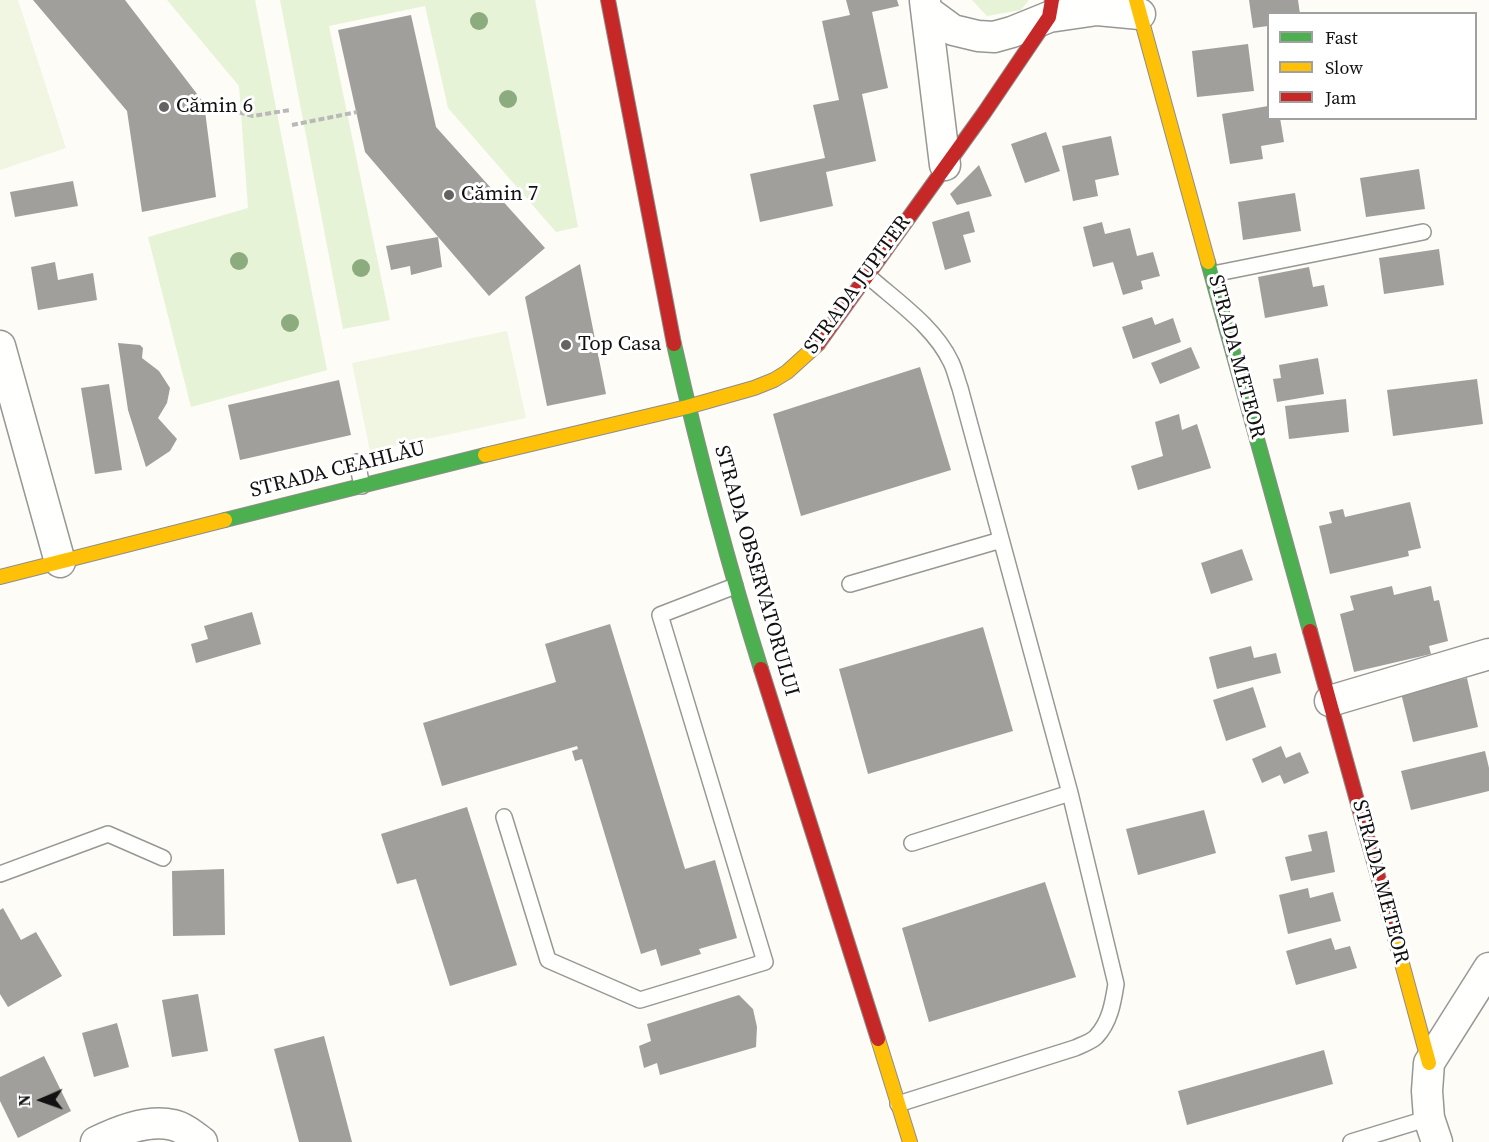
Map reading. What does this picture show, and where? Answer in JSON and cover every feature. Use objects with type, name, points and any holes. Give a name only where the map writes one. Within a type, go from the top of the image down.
[{"type":"street","name":"STRADA OBSERVATORULUI","points":[[608,0],[687,407],[735,586],[910,1142]]},
{"type":"street","points":[[926,5],[953,30],[994,37],[1012,32],[1050,8]]},
{"type":"street","points":[[926,5],[945,165]]},
{"type":"street","name":"STRADA METEOR","points":[[1050,8],[1097,10],[1138,7],[1430,1063]]},
{"type":"street","name":"STRADA JUPITER","points":[[687,407],[754,388],[788,372],[820,343],[984,113],[1050,8]]},
{"type":"street","points":[[0,346],[60,562]]},
{"type":"street","name":"STRADA CEAHLĂU","points":[[0,577],[543,440],[687,407]]},
{"type":"street","points":[[1330,701],[1489,654]]},
{"type":"street","points":[[1433,1130],[1427,1091],[1430,1063],[1489,968]]},
{"type":"street","points":[[96,1142],[126,1128],[174,1125],[202,1142]]},
{"type":"lane","points":[[1213,274],[1423,232]]},
{"type":"lane","points":[[867,275],[925,327],[950,362],[960,388],[1070,793],[1116,984],[1113,1004],[1106,1023],[1095,1039],[1075,1048],[898,1104]]},
{"type":"lane","points":[[357,462],[362,486]]},
{"type":"lane","points":[[850,584],[1001,540]]},
{"type":"lane","points":[[504,817],[548,960],[640,999],[765,962],[660,615],[735,586]]},
{"type":"lane","points":[[912,843],[1070,793]]},
{"type":"lane","points":[[0,874],[108,834],[163,858]]},
{"type":"lane","points":[[1351,1142],[1433,1130]]},
{"type":"path","points":[[204,103],[253,116],[290,110]]},
{"type":"path","points":[[292,125],[357,112]]},
{"type":"green space","points":[[0,0],[18,0],[66,148],[0,170]]},
{"type":"green space","points":[[167,0],[255,0],[327,370],[191,407],[148,237],[248,208],[239,86]]},
{"type":"green space","points":[[280,0],[535,0],[578,227],[556,232],[448,108],[425,6],[329,26],[390,320],[343,329]]},
{"type":"green space","points":[[972,0],[1029,0],[1021,10],[987,16]]},
{"type":"green space","points":[[507,331],[526,418],[370,451],[352,363]]},
{"type":"building","name":"Cămin 6","points":[[33,0],[125,0],[204,103],[216,197],[142,212],[127,111]]},
{"type":"building","points":[[846,0],[897,0],[899,6],[872,12],[888,88],[862,94],[876,161],[826,172],[833,206],[760,222],[750,174],[825,158],[813,105],[839,100],[822,21],[850,15]]},
{"type":"building","points":[[1249,0],[1298,0],[1300,12],[1267,12],[1267,26],[1253,28]]},
{"type":"building","name":"Cămin 7","points":[[411,15],[436,127],[545,248],[489,296],[365,152],[338,30]]},
{"type":"building","points":[[1248,44],[1254,91],[1197,97],[1192,51]]},
{"type":"building","points":[[1267,106],[1267,120],[1280,120],[1284,142],[1261,146],[1263,159],[1230,164],[1222,114]]},
{"type":"building","points":[[1046,132],[1060,171],[1025,183],[1011,144]]},
{"type":"building","points":[[1111,136],[1119,175],[1095,180],[1098,196],[1073,201],[1062,146]]},
{"type":"building","points":[[979,165],[992,196],[957,205],[950,194]]},
{"type":"building","points":[[1419,169],[1425,209],[1366,217],[1360,178]]},
{"type":"building","points":[[73,181],[78,206],[15,217],[10,192]]},
{"type":"building","points":[[1295,193],[1301,231],[1243,240],[1238,202]]},
{"type":"building","points":[[969,211],[975,232],[963,235],[971,262],[945,270],[932,222]]},
{"type":"building","points":[[1102,222],[1105,234],[1130,228],[1137,256],[1153,252],[1160,276],[1141,281],[1143,289],[1123,295],[1113,262],[1093,267],[1083,227]]},
{"type":"building","points":[[438,237],[442,267],[411,275],[410,266],[391,270],[386,246]]},
{"type":"building","points":[[1439,249],[1444,285],[1384,294],[1379,258]]},
{"type":"building","points":[[55,262],[58,280],[93,273],[97,300],[38,310],[31,267]]},
{"type":"building","name":"Top Casa","points":[[580,264],[606,394],[547,406],[525,297]]},
{"type":"building","points":[[1309,267],[1313,287],[1324,285],[1328,306],[1265,318],[1258,277]]},
{"type":"building","points":[[1152,317],[1155,325],[1173,318],[1181,342],[1133,359],[1122,327]]},
{"type":"building","points":[[118,343],[140,345],[143,348],[142,358],[159,371],[170,388],[167,403],[158,418],[177,439],[170,451],[146,467],[128,410]]},
{"type":"building","points":[[1191,347],[1200,368],[1160,384],[1151,363]]},
{"type":"building","points":[[1318,358],[1324,394],[1277,402],[1273,379],[1281,378],[1279,365]]},
{"type":"building","points":[[920,367],[951,470],[801,516],[773,414]]},
{"type":"building","points":[[1477,379],[1483,424],[1393,436],[1387,390]]},
{"type":"building","points":[[339,380],[351,435],[240,460],[228,405]]},
{"type":"building","points":[[109,384],[122,470],[95,474],[81,388]]},
{"type":"building","points":[[1346,399],[1349,432],[1289,439],[1285,406]]},
{"type":"building","points":[[1179,414],[1182,430],[1197,424],[1211,468],[1138,490],[1131,466],[1163,456],[1155,422]]},
{"type":"building","points":[[1410,502],[1421,548],[1408,551],[1409,556],[1330,574],[1319,526],[1332,523],[1329,512],[1343,509],[1345,517]]},
{"type":"building","points":[[1242,549],[1253,580],[1211,594],[1201,563]]},
{"type":"building","points":[[1392,586],[1394,595],[1431,586],[1434,601],[1439,600],[1448,641],[1429,646],[1431,654],[1354,672],[1340,614],[1354,610],[1350,596]]},
{"type":"building","points":[[252,612],[261,644],[196,663],[191,644],[208,639],[204,626]]},
{"type":"building","points":[[610,624],[685,869],[715,860],[737,938],[699,949],[701,954],[661,966],[656,949],[641,954],[582,759],[575,761],[572,751],[578,749],[577,746],[442,786],[423,723],[556,682],[545,644]]},
{"type":"building","points":[[983,627],[1013,731],[868,774],[839,669]]},
{"type":"building","points":[[1251,646],[1254,658],[1276,653],[1281,673],[1217,689],[1209,657]]},
{"type":"building","points":[[1467,678],[1478,727],[1413,742],[1401,693]]},
{"type":"building","points":[[1253,687],[1266,727],[1226,741],[1213,700]]},
{"type":"building","points":[[1281,746],[1286,758],[1300,752],[1309,773],[1284,784],[1280,775],[1262,783],[1252,759]]},
{"type":"building","points":[[1485,751],[1489,768],[1489,791],[1411,810],[1401,771]]},
{"type":"building","points":[[467,807],[517,965],[450,986],[416,879],[397,884],[381,834]]},
{"type":"building","points":[[1204,810],[1216,853],[1138,875],[1126,829]]},
{"type":"building","points":[[1327,831],[1335,872],[1291,881],[1285,857],[1312,851],[1308,835]]},
{"type":"building","points":[[224,869],[225,935],[173,936],[172,871]]},
{"type":"building","points":[[1045,882],[1076,977],[929,1022],[902,928]]},
{"type":"building","points":[[1308,888],[1310,898],[1333,892],[1341,921],[1288,934],[1279,895]]},
{"type":"building","points":[[3,908],[21,940],[36,932],[62,976],[8,1007],[0,994],[0,910]]},
{"type":"building","points":[[1331,938],[1335,950],[1350,946],[1357,968],[1296,985],[1286,951]]},
{"type":"building","points":[[198,994],[208,1051],[172,1057],[162,1000]]},
{"type":"building","points":[[739,995],[753,1009],[757,1027],[756,1047],[660,1075],[657,1063],[644,1068],[639,1046],[651,1041],[647,1024]]},
{"type":"building","points":[[117,1023],[129,1067],[94,1077],[82,1033]]},
{"type":"building","points":[[324,1036],[352,1142],[299,1142],[274,1049]]},
{"type":"building","points":[[1324,1050],[1333,1084],[1187,1125],[1178,1091]]},
{"type":"building","points":[[44,1056],[71,1111],[18,1138],[0,1101],[0,1077]]},
{"type":"traffic: fast","points":[[1208,262],[1310,631]]},
{"type":"traffic: fast","points":[[674,344],[714,507],[761,669]]},
{"type":"traffic: fast","points":[[225,520],[485,455]]},
{"type":"traffic: slow","points":[[1136,0],[1208,262]]},
{"type":"traffic: slow","points":[[485,455],[687,407],[754,388],[787,372],[818,344]]},
{"type":"traffic: slow","points":[[0,577],[225,520]]},
{"type":"traffic: slow","points":[[1394,934],[1429,1063]]},
{"type":"traffic: slow","points":[[878,1039],[910,1142]]},
{"type":"traffic: jam","points":[[608,0],[674,344]]},
{"type":"traffic: jam","points":[[818,344],[984,113],[1049,17],[1052,0]]},
{"type":"traffic: jam","points":[[1310,631],[1394,934]]},
{"type":"traffic: jam","points":[[761,669],[878,1039]]},
{"type":"place","name":"Cămin 6","points":[[164,107]]},
{"type":"place","name":"Cămin 7","points":[[449,195]]},
{"type":"place","name":"Top Casa","points":[[566,345]]}]
